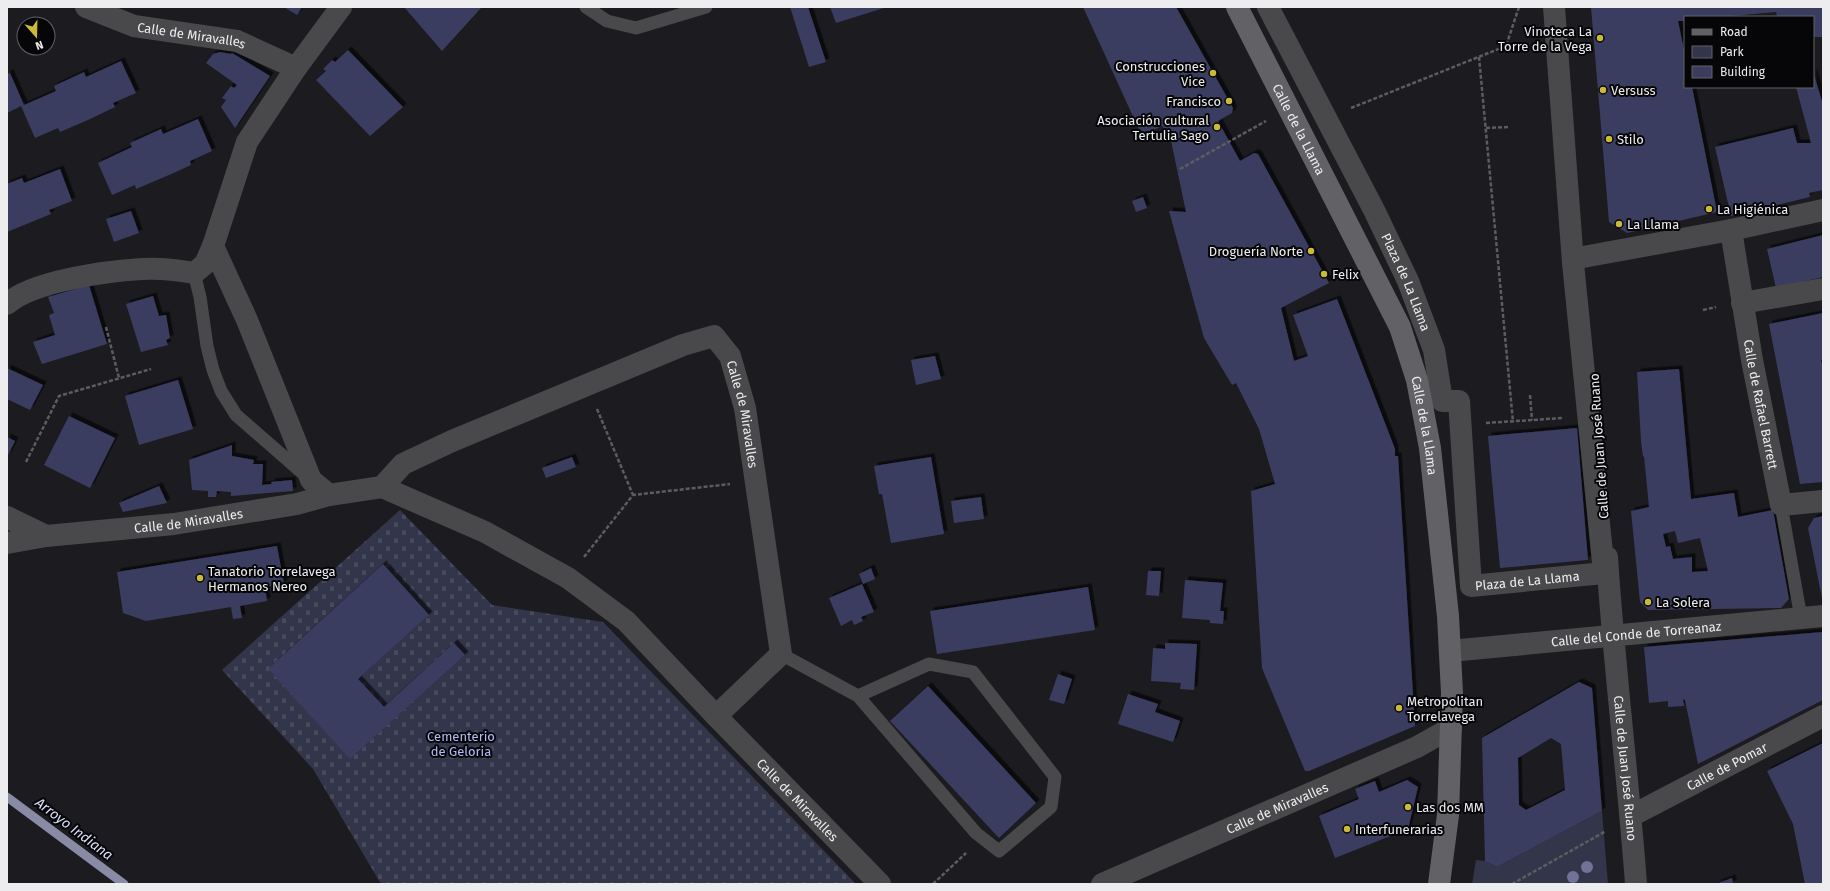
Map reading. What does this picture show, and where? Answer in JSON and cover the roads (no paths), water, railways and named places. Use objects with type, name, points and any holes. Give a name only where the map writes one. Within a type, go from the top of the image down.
[{"type":"main road","name":"Calle de la Llama","points":[[1237,7],[1400,327],[1417,380],[1430,448],[1445,588],[1452,693],[1448,815],[1438,884]]},
{"type":"street","name":"Calle de Miravalles","points":[[86,7],[134,26],[237,41],[296,68]]},
{"type":"street","points":[[7,304],[18,295],[37,288],[109,272],[143,269],[170,269],[194,273],[205,264],[213,246],[247,142],[296,68],[341,7]]},
{"type":"street","name":"Plaza de La Llama","points":[[1268,7],[1374,210],[1408,281],[1434,350],[1442,401],[1459,401],[1471,586],[1604,573],[1573,263],[1554,7]]},
{"type":"street","name":"Calle de Juan José Ruano","points":[[1564,7],[1583,257],[1597,415],[1612,635],[1631,816],[1636,884]]},
{"type":"street","points":[[1583,257],[1731,230],[1823,210]]},
{"type":"street","name":"Calle de Rafael Barrett","points":[[1731,230],[1742,303],[1781,505]]},
{"type":"street","points":[[213,246],[247,320],[311,480],[328,495]]},
{"type":"street","points":[[1742,303],[1823,288]]},
{"type":"street","name":"Calle de Miravalles","points":[[382,487],[403,464],[452,441],[683,345],[714,336],[730,356],[740,386],[745,408],[781,654]]},
{"type":"street","name":"Calle de Miravalles","points":[[7,543],[46,536],[174,524],[297,504],[328,495],[382,487],[485,532],[568,578],[626,621],[716,716],[880,884]]},
{"type":"street","points":[[1781,505],[1823,501]]},
{"type":"street","points":[[7,517],[46,536]]},
{"type":"street","name":"Calle del Conde de Torreanaz","points":[[1450,651],[1823,616]]},
{"type":"street","points":[[716,716],[781,654]]},
{"type":"street","name":"Calle de Pomar","points":[[1631,816],[1823,716]]},
{"type":"street","name":"Calle de Miravalles","points":[[1102,884],[1417,747],[1451,728]]},
{"type":"lane","points":[[586,7],[608,21],[636,28],[706,7]]},
{"type":"lane","points":[[194,273],[200,297],[207,346],[213,370],[228,403],[236,415],[311,480]]},
{"type":"lane","points":[[1781,505],[1801,618]]},
{"type":"lane","points":[[781,654],[858,696],[982,838],[999,851],[1051,807],[1055,777],[973,672],[929,664],[858,696]]},
{"type":"waterway","name":"Arroyo Indiana","points":[[7,797],[124,884]]},
{"type":"place","name":"Vinoteca La Torre de la Vega","points":[[1600,38]]},
{"type":"place","name":"Construcciones Vice","points":[[1213,73]]},
{"type":"place","name":"Versuss","points":[[1603,90]]},
{"type":"place","name":"Francisco","points":[[1229,101]]},
{"type":"place","name":"Asociación cultural Tertulia Sago","points":[[1217,127]]},
{"type":"place","name":"Stilo","points":[[1609,139]]},
{"type":"place","name":"La Higiénica","points":[[1709,209]]},
{"type":"place","name":"La Llama","points":[[1619,224]]},
{"type":"place","name":"Droguería Norte","points":[[1311,251]]},
{"type":"place","name":"Felix","points":[[1324,274]]},
{"type":"place","name":"Tanatorio Torrelavega Hermanos Nereo","points":[[200,578]]},
{"type":"place","name":"La Solera","points":[[1648,602]]},
{"type":"place","name":"Metropolitan Torrelavega","points":[[1399,708]]},
{"type":"place","name":"Las dos MM","points":[[1408,807]]},
{"type":"place","name":"Interfunerarias","points":[[1347,829]]},
{"type":"park label","name":"Cementerio de Geloria","points":[[461,744]]}]
